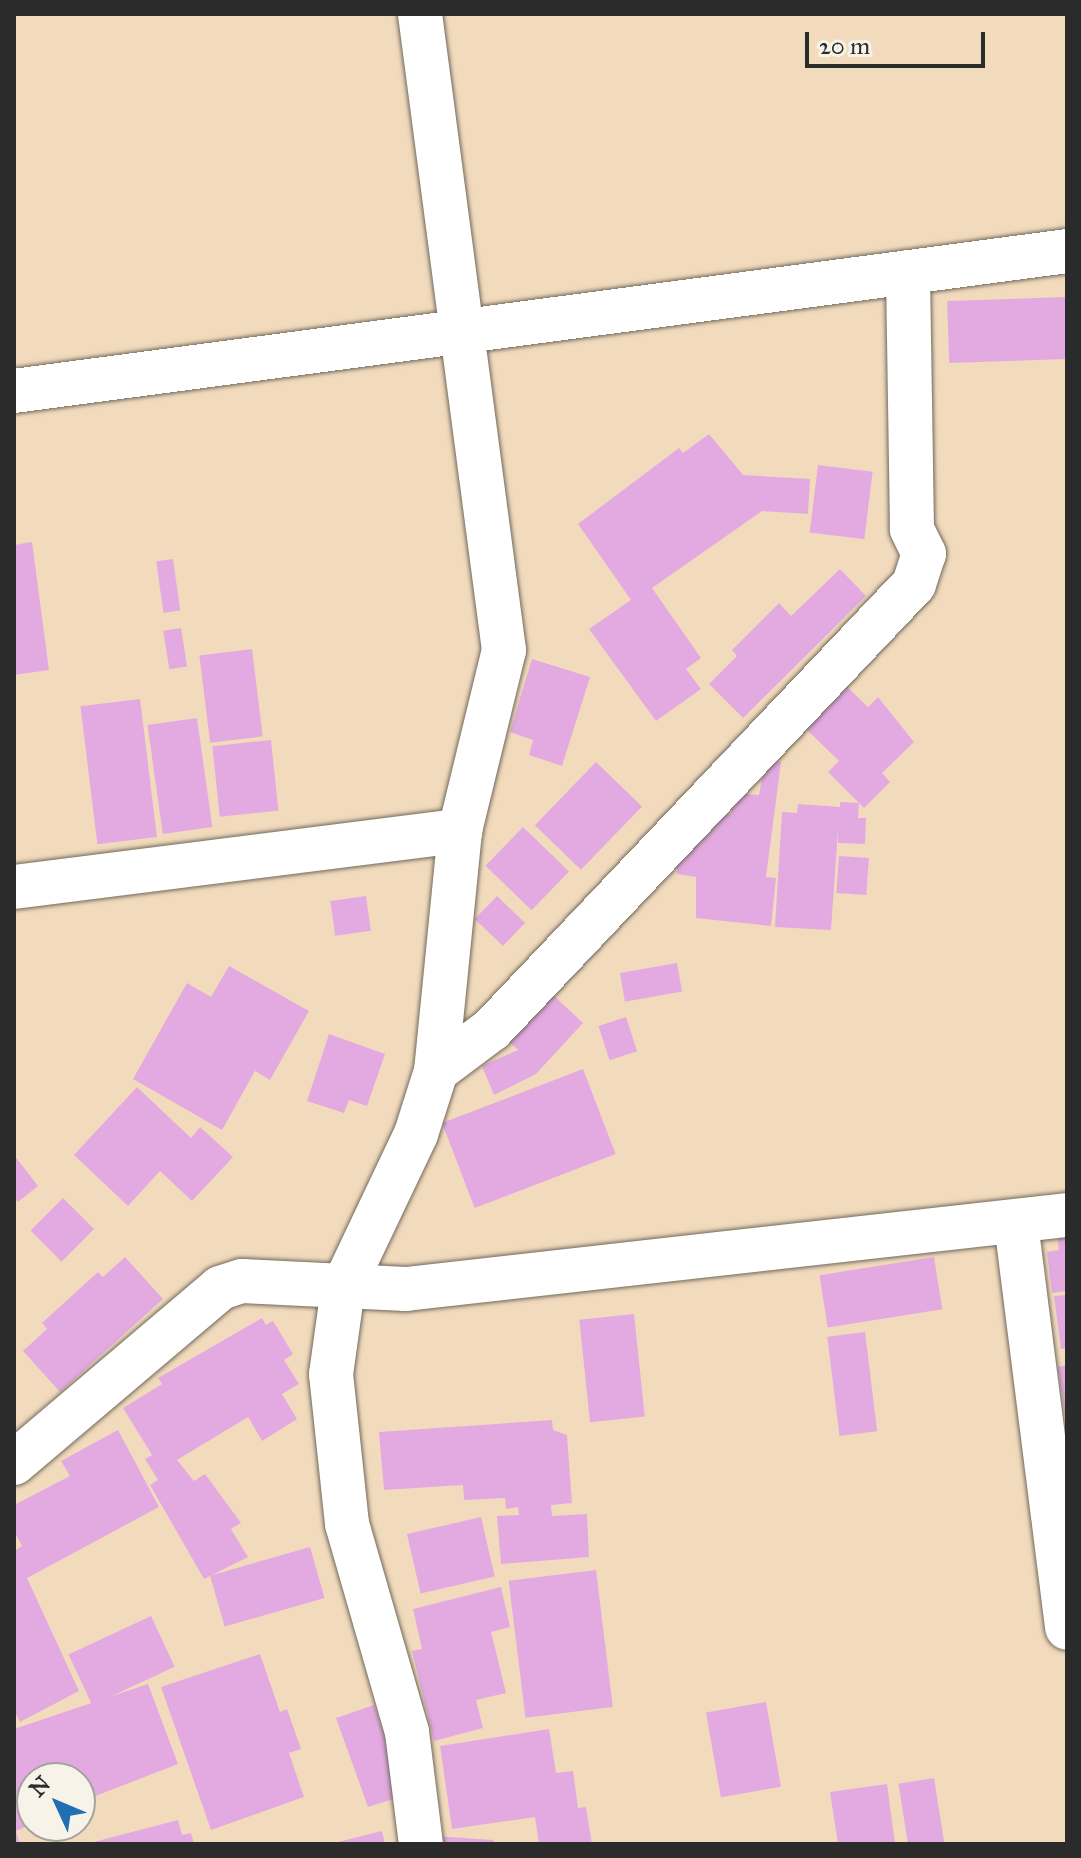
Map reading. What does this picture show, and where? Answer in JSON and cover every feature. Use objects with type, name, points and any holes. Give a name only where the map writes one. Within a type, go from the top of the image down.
[{"type":"street","points":[[420,14],[504,650],[460,831],[436,1071],[416,1134],[343,1288],[331,1374],[347,1524],[407,1732],[421,1844]]},
{"type":"street","points":[[14,391],[1067,251]]},
{"type":"street","points":[[436,1071],[492,1029],[914,584],[924,554],[912,529],[908,272]]},
{"type":"street","points":[[14,887],[460,831]]},
{"type":"street","points":[[14,1463],[220,1288],[269,1280],[343,1288],[406,1289],[1067,1215]]},
{"type":"street","points":[[1016,1223],[1067,1628]]},
{"type":"building","points":[[1065,297],[1067,359],[949,363],[947,301]]},
{"type":"building","points":[[709,434],[743,475],[810,479],[808,514],[762,511],[652,588],[701,658],[686,669],[701,689],[656,721],[589,629],[631,600],[578,524],[679,448],[683,453]]},
{"type":"building","points":[[818,465],[873,472],[864,539],[810,532]]},
{"type":"building","points":[[32,542],[49,670],[14,675],[14,545]]},
{"type":"building","points":[[173,559],[180,610],[163,613],[156,561]]},
{"type":"building","points":[[840,569],[866,596],[743,718],[709,684],[737,656],[732,650],[779,603],[791,616]]},
{"type":"building","points":[[181,628],[187,667],[169,669],[163,631]]},
{"type":"building","points":[[252,649],[263,736],[210,743],[199,655]]},
{"type":"building","points":[[532,659],[590,677],[562,766],[529,755],[533,740],[510,732]]},
{"type":"building","points":[[841,681],[868,707],[878,697],[914,742],[882,773],[890,782],[864,808],[828,772],[839,761],[800,723]]},
{"type":"building","points":[[140,699],[157,837],[97,844],[80,706]]},
{"type":"building","points":[[197,718],[212,827],[163,834],[147,725]]},
{"type":"building","points":[[271,740],[278,811],[220,817],[212,746]]},
{"type":"building","points":[[765,760],[781,762],[766,877],[776,878],[771,926],[696,918],[696,877],[677,874],[676,856],[701,828],[714,829],[716,813],[731,814],[734,793],[759,795]]},
{"type":"building","points":[[596,762],[642,806],[581,870],[535,825]]},
{"type":"building","points":[[840,802],[859,803],[858,818],[866,818],[865,844],[838,843],[838,829],[831,930],[775,927],[782,812],[797,813],[798,804],[840,807]]},
{"type":"building","points":[[523,827],[569,871],[532,910],[485,866]]},
{"type":"building","points":[[839,856],[869,858],[866,895],[836,893]]},
{"type":"building","points":[[366,896],[371,931],[335,936],[330,901]]},
{"type":"building","points":[[497,896],[525,923],[503,946],[475,919]]},
{"type":"building","points":[[677,963],[682,992],[625,1002],[620,973]]},
{"type":"building","points":[[229,966],[309,1011],[270,1080],[255,1071],[222,1130],[133,1079],[187,983],[211,997]]},
{"type":"building","points":[[552,994],[583,1023],[536,1074],[494,1095],[482,1066],[518,1050],[508,1041]]},
{"type":"building","points":[[626,1017],[637,1051],[610,1060],[598,1026]]},
{"type":"building","points":[[329,1034],[385,1054],[367,1106],[349,1100],[344,1113],[307,1101]]},
{"type":"building","points":[[583,1069],[616,1154],[475,1208],[442,1123]]},
{"type":"building","points":[[137,1087],[191,1138],[200,1127],[233,1157],[192,1201],[160,1171],[128,1206],[74,1155]]},
{"type":"building","points":[[14,1155],[38,1186],[18,1202],[14,1197]]},
{"type":"building","points":[[63,1198],[94,1229],[62,1262],[30,1231]]},
{"type":"building","points":[[1067,1233],[1067,1291],[1052,1293],[1047,1252],[1059,1250],[1057,1234]]},
{"type":"building","points":[[125,1257],[163,1299],[60,1392],[23,1351],[47,1329],[42,1323],[98,1272],[103,1277]]},
{"type":"building","points":[[934,1257],[942,1309],[828,1327],[819,1275]]},
{"type":"building","points":[[1067,1295],[1067,1348],[1061,1349],[1054,1296]]},
{"type":"building","points":[[634,1314],[645,1416],[590,1422],[579,1320]]},
{"type":"building","points":[[262,1318],[266,1325],[273,1321],[293,1354],[284,1360],[299,1384],[282,1394],[297,1419],[262,1441],[248,1417],[177,1460],[194,1481],[205,1474],[241,1523],[231,1529],[248,1557],[204,1579],[150,1485],[158,1480],[145,1459],[152,1455],[123,1408],[162,1384],[158,1378]]},
{"type":"building","points":[[865,1332],[877,1431],[839,1436],[827,1337]]},
{"type":"building","points":[[1067,1365],[1067,1416],[1065,1416],[1058,1367]]},
{"type":"building","points":[[552,1420],[553,1430],[567,1435],[572,1503],[551,1505],[552,1516],[587,1514],[589,1557],[501,1564],[497,1516],[519,1515],[518,1507],[506,1509],[505,1498],[464,1500],[463,1485],[384,1490],[379,1432]]},
{"type":"building","points":[[118,1430],[159,1507],[27,1578],[79,1691],[20,1722],[14,1710],[14,1551],[22,1546],[14,1531],[14,1505],[70,1476],[61,1461]]},
{"type":"building","points":[[481,1517],[495,1576],[421,1594],[407,1534]]},
{"type":"building","points":[[310,1547],[325,1598],[225,1627],[210,1576]]},
{"type":"building","points":[[596,1570],[613,1707],[525,1718],[509,1581]]},
{"type":"building","points":[[501,1587],[510,1627],[491,1632],[506,1693],[476,1700],[483,1728],[434,1741],[412,1651],[422,1649],[413,1609]]},
{"type":"building","points":[[151,1616],[175,1667],[92,1705],[69,1654]]},
{"type":"building","points":[[260,1654],[280,1712],[287,1709],[301,1749],[289,1753],[304,1797],[211,1830],[161,1687]]},
{"type":"building","points":[[148,1684],[178,1764],[96,1796],[96,1762],[16,1762],[16,1842],[20,1844],[14,1844],[14,1729]]},
{"type":"building","points":[[766,1702],[781,1787],[721,1797],[706,1713]]},
{"type":"building","points":[[374,1705],[400,1779],[390,1782],[396,1798],[368,1807],[336,1718]]},
{"type":"building","points":[[549,1729],[556,1773],[573,1771],[578,1808],[586,1807],[592,1844],[539,1844],[535,1817],[452,1829],[440,1746]]},
{"type":"building","points":[[934,1778],[944,1844],[908,1844],[898,1784]]},
{"type":"building","points":[[887,1784],[895,1844],[838,1844],[830,1792]]},
{"type":"building","points":[[178,1820],[182,1835],[191,1833],[194,1844],[86,1844]]},
{"type":"building","points":[[382,1831],[385,1844],[334,1844],[334,1843]]},
{"type":"building","points":[[435,1836],[494,1840],[493,1844],[434,1844]]}]
